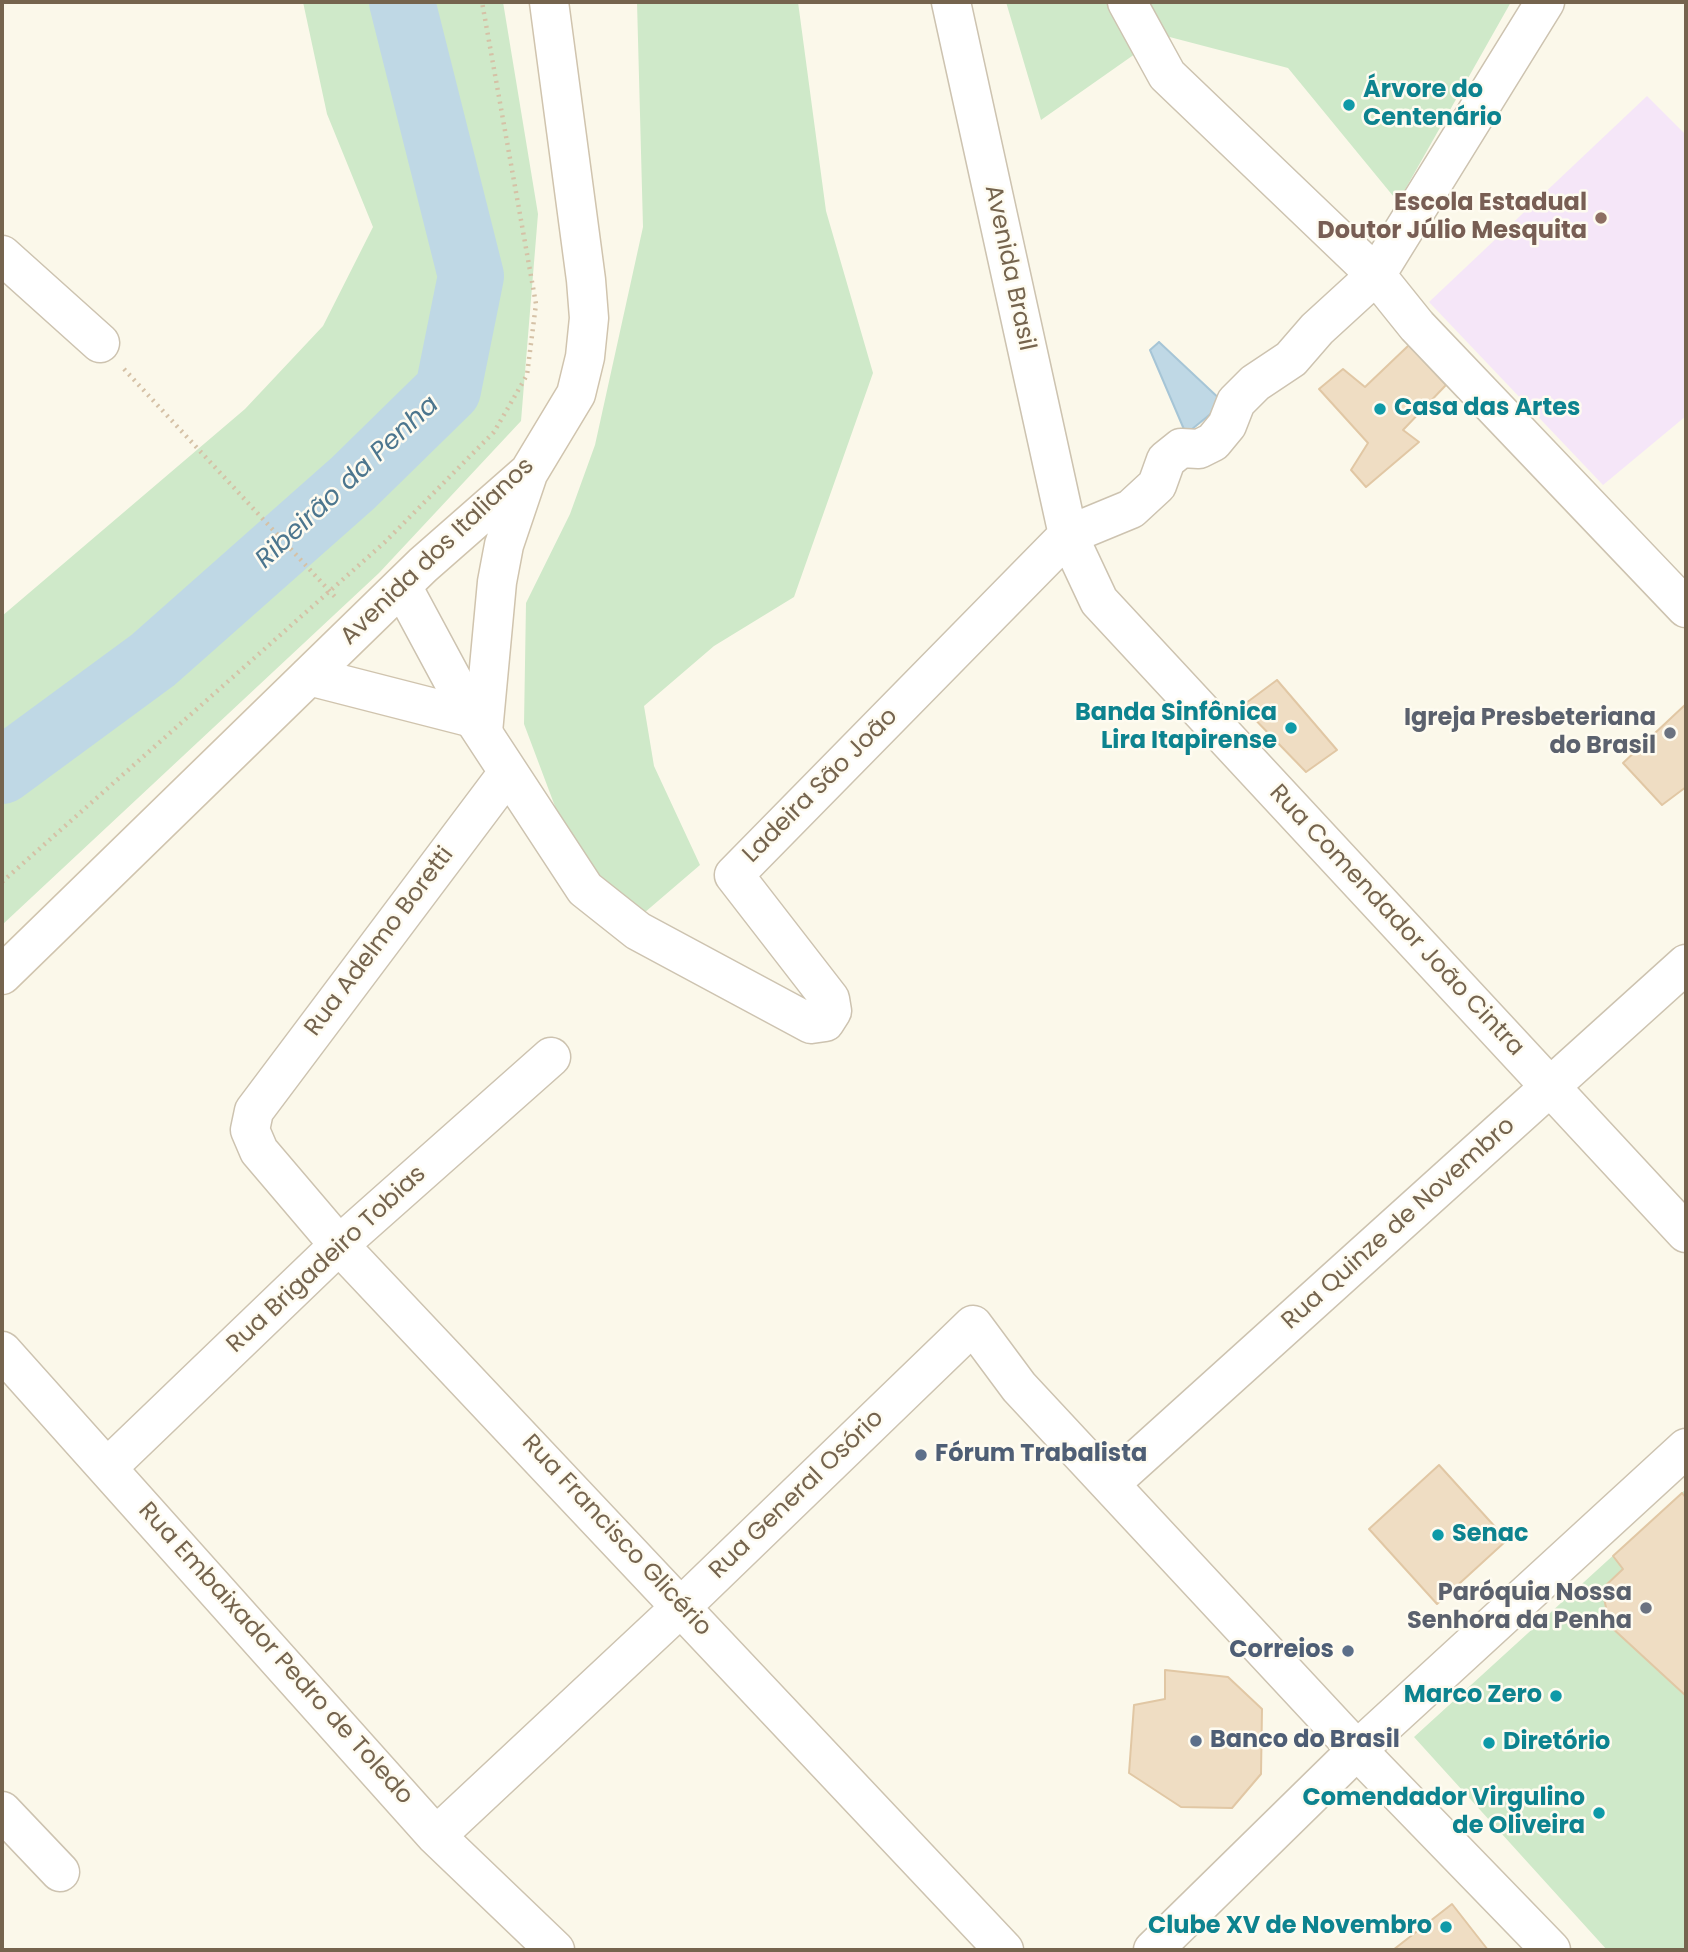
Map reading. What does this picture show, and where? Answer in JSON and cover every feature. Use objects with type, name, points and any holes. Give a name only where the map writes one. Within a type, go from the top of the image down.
[{"type":"street","name":"Avenida dos Italianos","points":[[2,975],[361,625],[529,472],[576,394],[585,357],[589,318],[548,2]]},
{"type":"street","name":"Avenida Brasil","points":[[951,2],[1068,535]]},
{"type":"street","points":[[1128,2],[1167,75],[1376,275],[1417,326],[1686,608]]},
{"type":"street","name":"Ladeira São João","points":[[402,586],[507,774],[585,889],[638,931],[811,1024],[825,1022],[832,1011],[830,999],[734,875],[1068,535],[1131,509],[1157,485],[1167,460],[1181,448],[1199,449],[1213,442],[1227,425],[1236,402],[1255,383],[1291,359],[1317,329],[1376,275],[1545,2]]},
{"type":"street","points":[[2,255],[100,343]]},
{"type":"street","points":[[309,677],[478,725],[504,545],[529,472]]},
{"type":"street","name":"Rua Comendador João Cintra","points":[[1068,535],[1098,601],[1686,1233]]},
{"type":"street","name":"Rua Adelmo Boretti","points":[[254,1111],[507,774]]},
{"type":"street","name":"Rua Quinze de Novembro","points":[[1111,1483],[1686,964]]},
{"type":"street","name":"Rua Brigadeiro Tobias","points":[[108,1467],[340,1245],[551,1057]]},
{"type":"street","name":"Rua Francisco Glicério","points":[[254,1111],[250,1130],[258,1151],[340,1245],[1004,1950]]},
{"type":"street","name":"Rua General Osório","points":[[436,1836],[682,1606],[972,1325],[1019,1387],[1111,1483]]},
{"type":"street","name":"Rua Embaixador Pedro de Toledo","points":[[2,1351],[436,1836],[555,1950]]},
{"type":"street","points":[[1153,1950],[1357,1750],[1686,1448]]},
{"type":"street","points":[[1111,1483],[1357,1750],[1550,1950]]},
{"type":"street","points":[[2,1811],[60,1872]]},
{"type":"path","points":[[2,882],[385,542],[494,432],[527,374],[536,304],[482,2]]},
{"type":"path","points":[[100,343],[361,625]]},
{"type":"shaded area","name":"Escola Estadual Doutor Júlio Mesquita","points":[[1647,96],[1686,135],[1686,416],[1603,485],[1429,302]]},
{"type":"green space","points":[[303,2],[503,2],[538,214],[521,421],[379,573],[2,925],[2,616],[245,409],[323,326],[373,227],[327,114]]},
{"type":"green space","points":[[637,2],[798,2],[826,211],[873,373],[794,597],[714,646],[644,706],[654,766],[700,865],[637,919],[601,898],[559,817],[524,724],[526,603],[570,514],[595,445],[643,227]]},
{"type":"green space","points":[[1006,2],[1511,2],[1398,202],[1288,68],[1162,35],[1041,120]]},
{"type":"green space","points":[[1686,1489],[1686,1950],[1607,1950],[1414,1737]]},
{"type":"water","points":[[1159,342],[1224,403],[1186,434],[1150,350]]},
{"type":"building","name":"Casa das Artes","points":[[1409,345],[1446,385],[1403,430],[1419,442],[1366,487],[1351,470],[1368,443],[1319,389],[1343,369],[1365,387]]},
{"type":"building","name":"Banda Sinfônica Lira Itapirense","points":[[1277,680],[1337,750],[1306,772],[1242,706]]},
{"type":"building","name":"Igreja Presbeteriana do Brasil","points":[[1686,704],[1686,787],[1662,805],[1623,763]]},
{"type":"building","name":"Senac","points":[[1439,1465],[1507,1540],[1437,1604],[1369,1529]]},
{"type":"building","name":"Paróquia Nossa Senhora da Penha","points":[[1682,1493],[1686,1498],[1685,1695],[1610,1626],[1602,1589],[1623,1569],[1613,1556]]},
{"type":"building","name":"Banco do Brasil","points":[[1165,1670],[1228,1677],[1262,1709],[1261,1774],[1232,1808],[1181,1807],[1129,1773],[1134,1705],[1165,1699]]},
{"type":"building","name":"Clube XV de Novembro","points":[[1452,1904],[1488,1950],[1393,1950]]},
{"type":"waterway","name":"Ribeirão da Penha","points":[[2,771],[153,660],[353,483],[448,390],[471,276],[402,2]]},
{"type":"place","name":"Árvore do Centenário","points":[[1349,105]]},
{"type":"place","name":"Escola Estadual Doutor Júlio Mesquita","points":[[1601,218]]},
{"type":"place","name":"Casa das Artes","points":[[1380,409]]},
{"type":"place","name":"Banda Sinfônica Lira Itapirense","points":[[1291,728]]},
{"type":"place","name":"Igreja Presbeteriana do Brasil","points":[[1670,733]]},
{"type":"place","name":"Fórum Trabalista","points":[[921,1455]]},
{"type":"place","name":"Senac","points":[[1438,1535]]},
{"type":"place","name":"Paróquia Nossa Senhora da Penha","points":[[1646,1608]]},
{"type":"place","name":"Correios","points":[[1348,1651]]},
{"type":"place","name":"Marco Zero","points":[[1556,1696]]},
{"type":"place","name":"Banco do Brasil","points":[[1196,1741]]},
{"type":"place","name":"Diretório","points":[[1489,1743]]},
{"type":"place","name":"Comendador Virgulino de Oliveira","points":[[1599,1813]]},
{"type":"place","name":"Clube XV de Novembro","points":[[1446,1927]]}]
